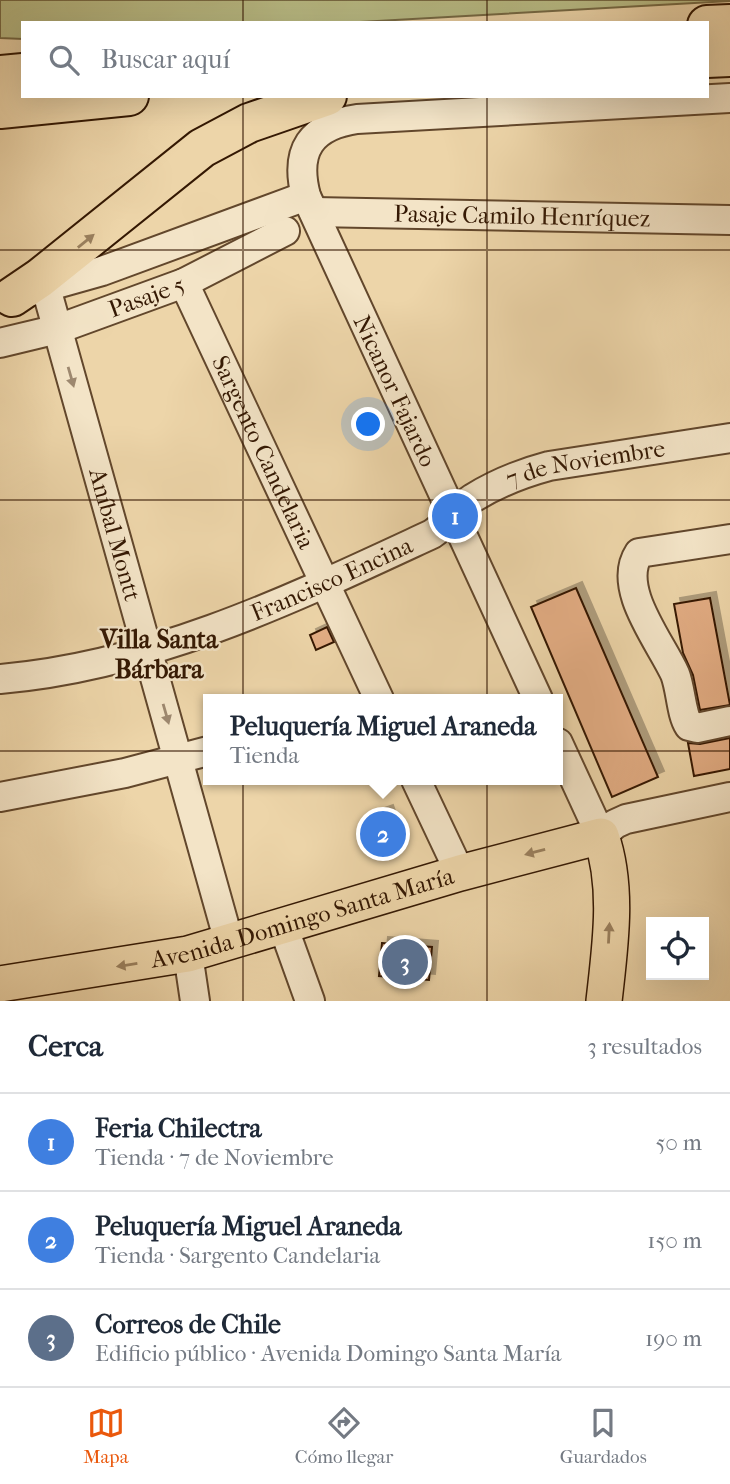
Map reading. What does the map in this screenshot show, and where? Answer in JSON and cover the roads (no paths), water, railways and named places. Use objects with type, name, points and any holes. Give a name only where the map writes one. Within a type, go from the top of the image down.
[{"type":"highway","points":[[709,24],[730,24]]},
{"type":"highway","points":[[709,58],[730,57]]},
{"type":"highway","points":[[0,61],[21,62]]},
{"type":"highway","points":[[0,75],[21,73]]},
{"type":"highway","points":[[0,108],[108,98]]},
{"type":"highway","points":[[12,296],[40,278],[202,148],[249,123],[321,98]]},
{"type":"main road","name":"Avenida Domingo Santa María","points":[[0,984],[188,954],[460,873],[601,836]]},
{"type":"main road","points":[[601,836],[608,858],[611,885],[604,1001]]},
{"type":"street","points":[[12,296],[102,271],[310,204],[302,172],[307,146],[322,129],[345,121],[407,115],[730,98]]},
{"type":"street","name":"Pasaje Camilo Henríquez","points":[[310,204],[730,220]]},
{"type":"street","name":"Nicanor Fajardo","points":[[310,204],[536,694]]},
{"type":"street","name":"Pasaje 5","points":[[0,343],[58,329],[184,283],[285,231]]},
{"type":"street","name":"Sargento Candelaria","points":[[184,283],[325,583],[366,694]]},
{"type":"street","name":"Aníbal Montt","points":[[12,296],[58,329],[229,942]]},
{"type":"street","name":"7 de Noviembre","points":[[453,516],[473,499],[529,471],[730,438]]},
{"type":"street","name":"Francisco Encina","points":[[0,679],[55,671],[148,650],[240,620],[432,534],[453,516]]},
{"type":"street","points":[[730,539],[639,554],[632,564],[637,601],[675,674],[682,693],[685,720],[689,726],[696,728],[730,721]]},
{"type":"street","points":[[0,797],[72,785],[203,752]]},
{"type":"street","points":[[563,754],[601,836]]},
{"type":"street","points":[[418,785],[460,873]]},
{"type":"street","name":"Avenida Domingo Santa María","points":[[697,814],[730,797]]},
{"type":"street","name":"Avenida Domingo Santa María","points":[[601,836],[621,821],[697,814],[730,817]]},
{"type":"street","points":[[283,926],[310,1001]]},
{"type":"street","points":[[188,954],[195,1001]]},
{"type":"place","name":"Feria Chilectra","points":[[455,516]]},
{"type":"place","name":"Peluquería Miguel Araneda","points":[[383,834]]},
{"type":"place","name":"Correos de Chile","points":[[405,962]]},
{"type":"district","name":"Villa Santa Bárbara","points":[[159,654]]}]
